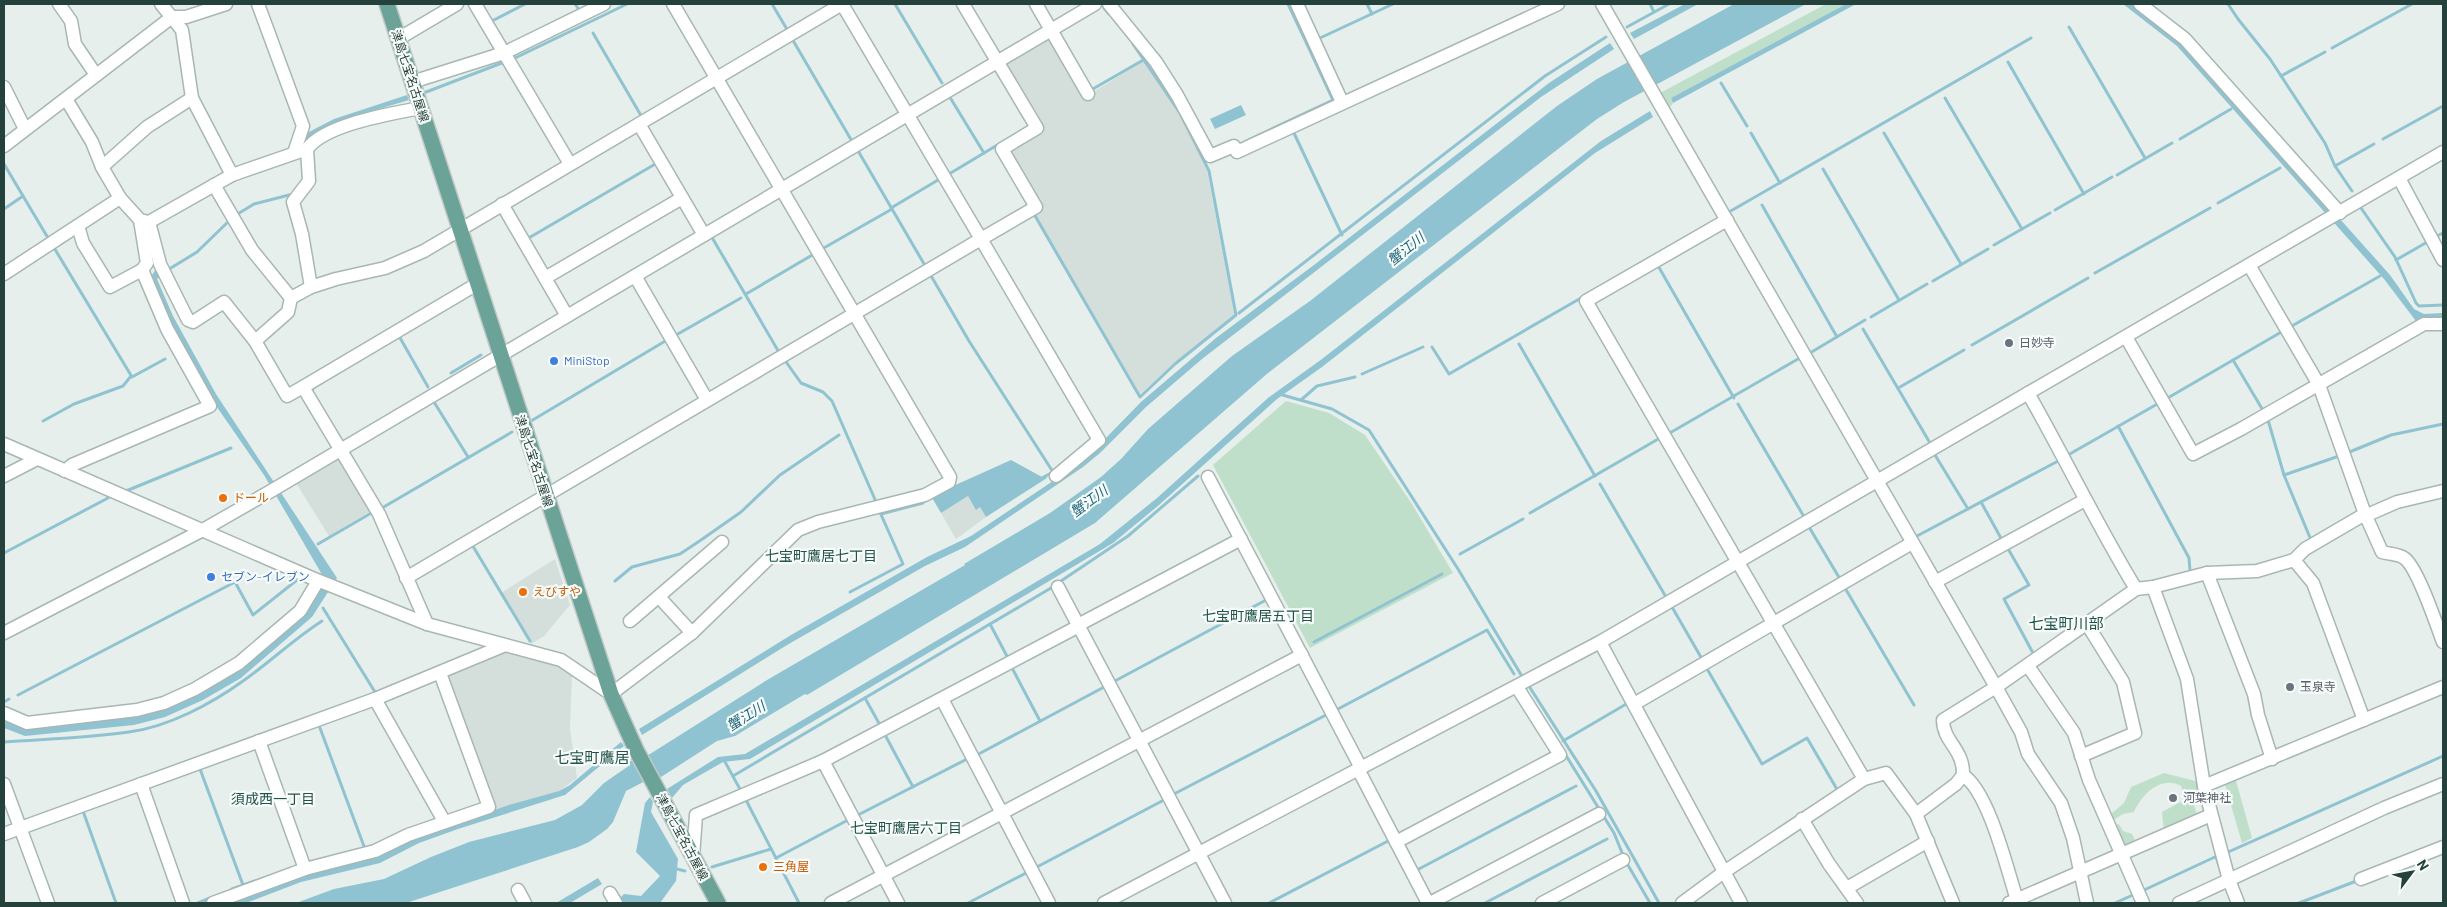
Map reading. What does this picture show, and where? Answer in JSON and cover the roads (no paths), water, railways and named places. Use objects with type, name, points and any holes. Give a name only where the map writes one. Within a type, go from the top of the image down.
[{"type":"main road","name":"津島七宝名古屋線","points":[[387,4],[611,694],[636,750],[718,903]]},
{"type":"street","points":[[59,4],[71,21],[75,44],[96,75]]},
{"type":"street","points":[[161,4],[182,30],[192,98],[204,125],[232,175]]},
{"type":"street","points":[[4,146],[172,17],[186,17],[226,4]]},
{"type":"street","points":[[258,4],[303,126],[302,151],[309,181],[293,202],[302,234],[312,287]]},
{"type":"street","points":[[398,39],[458,4]]},
{"type":"street","points":[[475,4],[570,164]]},
{"type":"street","points":[[144,221],[232,175],[302,151],[338,129],[367,119],[416,94],[507,58],[604,4]]},
{"type":"street","points":[[4,444],[320,582],[427,624],[503,646],[561,660],[611,694],[692,633],[798,530],[818,522],[925,495],[949,482],[950,476],[673,4]]},
{"type":"street","points":[[291,298],[312,287],[336,278],[385,268],[424,251],[842,4],[1099,440],[1056,476]]},
{"type":"street","points":[[406,578],[1036,207],[1002,149],[1037,128],[963,4]]},
{"type":"street","points":[[1036,4],[1088,94]]},
{"type":"street","points":[[4,633],[201,531],[275,489],[1095,4]]},
{"type":"street","points":[[1109,4],[1156,62],[1178,95],[1210,156],[1234,146],[1237,152],[1558,4]]},
{"type":"street","points":[[1297,4],[1342,102]]},
{"type":"street","points":[[1602,4],[1876,482],[1996,687],[2020,732],[2028,754],[2061,803],[2073,838],[2087,903]]},
{"type":"street","points":[[2140,4],[2185,39],[2335,215]]},
{"type":"street","points":[[4,87],[25,129]]},
{"type":"street","points":[[102,168],[147,127],[192,98]]},
{"type":"street","points":[[66,99],[92,142],[102,168],[120,198],[144,221],[160,264],[188,320],[193,322],[224,302],[255,340],[287,396],[477,284]]},
{"type":"street","points":[[642,122],[682,198],[707,233]]},
{"type":"street","points":[[1104,903],[1600,642],[2443,152]]},
{"type":"street","points":[[2398,178],[2443,260]]},
{"type":"street","points":[[214,185],[252,250],[291,298]]},
{"type":"street","points":[[4,274],[120,198]]},
{"type":"street","points":[[545,278],[682,198]]},
{"type":"street","points":[[502,204],[567,316]]},
{"type":"street","points":[[1727,220],[1586,301],[1864,779]]},
{"type":"street","points":[[78,226],[82,243],[110,287],[142,270],[147,263],[144,221]]},
{"type":"street","points":[[2249,265],[2319,385],[2365,516],[2382,552],[2404,558],[2410,564],[2439,615],[2443,642]]},
{"type":"street","points":[[65,471],[72,465],[210,406],[168,328],[142,270]]},
{"type":"street","points":[[635,276],[707,400]]},
{"type":"street","points":[[255,340],[288,312],[291,298]]},
{"type":"street","points":[[2126,337],[2193,454],[2241,429],[2424,324],[2443,324]]},
{"type":"street","points":[[303,387],[379,514],[427,624]]},
{"type":"street","points":[[2028,393],[2064,457],[2085,500],[2136,589]]},
{"type":"street","points":[[4,476],[37,459]]},
{"type":"street","points":[[1208,476],[1429,903],[1600,814]]},
{"type":"street","points":[[1916,814],[1956,784],[1963,775],[1961,757],[1943,729],[1943,720],[2028,666],[2136,589],[2153,587],[2207,573],[2256,571],[2294,560],[2305,550],[2365,516],[2397,502],[2443,491]]},
{"type":"street","points":[[1935,582],[2085,500]]},
{"type":"street","points":[[693,857],[696,815],[822,761],[1241,539]]},
{"type":"street","points":[[630,621],[722,542]]},
{"type":"street","points":[[1634,704],[1912,543]]},
{"type":"street","points":[[2294,560],[2313,583],[2364,720]]},
{"type":"street","points":[[2207,573],[2254,694],[2258,715],[2272,759]]},
{"type":"street","points":[[4,713],[27,723],[137,710],[164,703],[195,689],[238,663],[300,611],[320,582]]},
{"type":"street","points":[[1058,587],[1225,903]]},
{"type":"street","points":[[2153,587],[2187,679],[2204,786],[2229,880],[2238,903]]},
{"type":"street","points":[[659,597],[692,633]]},
{"type":"street","points":[[2082,756],[2135,733],[2123,682],[2087,624]]},
{"type":"street","points":[[1600,642],[1741,903]]},
{"type":"street","points":[[4,834],[375,699],[503,646]]},
{"type":"street","points":[[832,903],[1302,655]]},
{"type":"street","points":[[2028,666],[2074,733],[2089,780],[2143,903]]},
{"type":"street","points":[[212,903],[305,869],[375,851],[408,834],[489,807],[440,673]]},
{"type":"street","points":[[1396,842],[1560,755],[1523,684]]},
{"type":"street","points":[[2204,786],[2443,687]]},
{"type":"street","points":[[375,699],[444,822]]},
{"type":"street","points":[[942,699],[1049,903]]},
{"type":"street","points":[[259,741],[305,869]]},
{"type":"street","points":[[822,761],[898,903]]},
{"type":"street","points":[[1682,903],[1720,877],[1724,872],[1864,779],[1886,773],[1916,814],[1953,903]]},
{"type":"street","points":[[1963,775],[1971,781],[1985,804],[2013,902],[2211,815]]},
{"type":"street","points":[[4,784],[48,903]]},
{"type":"street","points":[[141,784],[183,903]]},
{"type":"street","points":[[2179,903],[2419,792],[2443,784]]},
{"type":"street","points":[[1802,819],[1829,864],[1858,903]]},
{"type":"street","points":[[1847,888],[1928,841]]},
{"type":"street","points":[[2361,880],[2443,847]]},
{"type":"street","points":[[1542,903],[1623,860]]},
{"type":"street","points":[[518,890],[525,903]]},
{"type":"water","points":[[1685,4],[1698,4],[1634,39],[1630,33]]},
{"type":"water","name":"蟹江川","points":[[1734,4],[1806,4],[1624,102],[1597,119],[1268,373],[1095,523],[807,695],[805,694],[735,736],[717,741],[661,777],[649,779],[626,791],[613,822],[607,829],[589,842],[406,903],[296,903],[334,889],[384,879],[469,842],[555,820],[582,805],[604,783],[630,765],[628,762],[650,754],[767,680],[965,565],[1050,513],[1101,477],[1121,459],[1148,429],[1232,356],[1310,301],[1557,106],[1597,79]]},
{"type":"water","points":[[1846,4],[1856,4],[1673,103],[1671,98]]},
{"type":"water","points":[[2123,4],[2136,4],[2172,31],[2390,275],[2414,309],[2424,314],[2443,313],[2443,320],[2416,321],[2384,279],[2177,46]]},
{"type":"water","points":[[1610,43],[1614,49],[1541,97],[1202,359],[1146,407],[1100,453],[1083,467],[965,547],[925,566],[787,645],[642,735],[639,729],[791,635],[927,557],[971,536],[1059,477],[1102,442],[1141,402],[1216,338],[1314,265],[1549,83]]},
{"type":"water","points":[[407,95],[409,100],[336,123],[311,137],[304,144],[301,144],[305,134],[334,119]]},
{"type":"water","points":[[1241,105],[1246,115],[1215,129],[1210,119]]},
{"type":"water","points":[[1650,111],[1653,117],[1595,153],[1322,367],[1277,399],[1159,505],[1113,543],[750,759],[723,762],[683,785],[672,798],[667,789],[718,757],[745,754],[1100,544],[1157,498],[1268,398],[1322,359],[1601,141]]},
{"type":"water","points":[[156,269],[163,275],[157,279],[173,316],[216,394],[337,578],[312,617],[241,678],[203,700],[165,717],[134,725],[25,736],[4,728],[4,719],[104,720],[134,717],[167,708],[240,669],[308,612],[324,578],[264,475],[210,397],[183,348],[150,278]]},
{"type":"water","points":[[1011,460],[1042,477],[1045,475],[1047,478],[986,517],[980,507],[976,510],[968,496],[941,513],[931,496]]},
{"type":"water","points":[[621,742],[624,746],[565,795],[419,843],[380,863],[301,882],[246,903],[225,903],[315,871],[376,858],[409,840],[509,805],[559,791],[570,785]]},
{"type":"water","points":[[650,797],[653,802],[651,812],[678,859],[676,881],[660,903],[623,903],[620,898],[624,894],[641,896],[660,876],[636,852],[645,803]]},
{"type":"water","points":[[598,878],[602,884],[570,903],[556,903]]},
{"type":"waterway","points":[[490,22],[525,4]]},
{"type":"waterway","points":[[575,4],[580,11]]},
{"type":"waterway","points":[[513,59],[627,4]]},
{"type":"waterway","points":[[772,4],[788,31]]},
{"type":"waterway","points":[[895,4],[942,83]]},
{"type":"waterway","points":[[1288,4],[1307,44],[1309,44]]},
{"type":"waterway","points":[[1367,4],[1372,14]]},
{"type":"waterway","points":[[1320,38],[1393,4]]},
{"type":"waterway","points":[[1650,4],[1654,12]]},
{"type":"waterway","points":[[1627,27],[1669,4]]},
{"type":"waterway","points":[[2228,4],[2270,59],[2325,143],[2335,166],[2352,191]]},
{"type":"waterway","points":[[2332,48],[2412,4]]},
{"type":"waterway","points":[[1104,8],[1109,14]]},
{"type":"waterway","points":[[2069,27],[2145,158]]},
{"type":"waterway","points":[[593,33],[643,119]]},
{"type":"waterway","points":[[791,37],[853,143]]},
{"type":"waterway","points":[[1239,313],[1545,76],[1606,37]]},
{"type":"waterway","points":[[1729,212],[2031,38]]},
{"type":"waterway","points":[[1034,214],[1140,397],[1175,364],[1236,315],[1209,171],[1180,113],[1133,44]]},
{"type":"waterway","points":[[1242,143],[1333,100],[1307,44]]},
{"type":"waterway","points":[[2281,76],[2325,52]]},
{"type":"waterway","points":[[1091,90],[1145,59]]},
{"type":"waterway","points":[[421,94],[507,61]]},
{"type":"waterway","points":[[2008,62],[2084,194]]},
{"type":"waterway","points":[[1721,83],[1747,126]]},
{"type":"waterway","points":[[1945,98],[2022,229]]},
{"type":"waterway","points":[[951,99],[984,153]]},
{"type":"waterway","points":[[2383,139],[2443,106]]},
{"type":"waterway","points":[[2180,139],[2231,109]]},
{"type":"waterway","points":[[1293,131],[1342,235]]},
{"type":"waterway","points":[[1751,133],[1780,183]]},
{"type":"waterway","points":[[1884,133],[1961,264]]},
{"type":"waterway","points":[[2117,175],[2172,143]]},
{"type":"waterway","points":[[949,174],[999,144]]},
{"type":"waterway","points":[[2335,166],[2374,144]]},
{"type":"waterway","points":[[857,149],[927,269]]},
{"type":"waterway","points":[[527,239],[657,163]]},
{"type":"waterway","points":[[4,164],[48,238]]},
{"type":"waterway","points":[[2218,203],[2280,168]]},
{"type":"waterway","points":[[1823,169],[1899,300]]},
{"type":"waterway","points":[[2055,210],[2112,177]]},
{"type":"waterway","points":[[891,208],[938,180]]},
{"type":"waterway","points":[[236,215],[254,204],[293,194]]},
{"type":"waterway","points":[[4,209],[23,196]]},
{"type":"waterway","points":[[1762,205],[1837,337]]},
{"type":"waterway","points":[[2095,273],[2210,208]]},
{"type":"waterway","points":[[2361,208],[2395,257],[2416,303],[2419,306],[2443,305]]},
{"type":"waterway","points":[[822,249],[892,209]]},
{"type":"waterway","points":[[1994,245],[2050,213]]},
{"type":"waterway","points":[[166,271],[197,252],[231,219]]},
{"type":"waterway","points":[[2435,237],[2443,233]]},
{"type":"waterway","points":[[710,234],[780,354]]},
{"type":"waterway","points":[[2396,260],[2429,241]]},
{"type":"waterway","points":[[53,246],[132,377],[165,359]]},
{"type":"waterway","points":[[1933,281],[1988,249]]},
{"type":"waterway","points":[[746,294],[814,254]]},
{"type":"waterway","points":[[1657,264],[1734,398]]},
{"type":"waterway","points":[[930,274],[969,341],[1053,472],[1042,478]]},
{"type":"waterway","points":[[2290,327],[2380,276]]},
{"type":"waterway","points":[[1972,345],[2088,278]]},
{"type":"waterway","points":[[1871,317],[1927,284]]},
{"type":"waterway","points":[[676,335],[741,298]]},
{"type":"waterway","points":[[1432,347],[1449,374],[1581,298]]},
{"type":"waterway","points":[[1810,353],[1865,320]]},
{"type":"waterway","points":[[1863,329],[1930,443]]},
{"type":"waterway","points":[[2166,399],[2283,331]]},
{"type":"waterway","points":[[399,336],[428,387]]},
{"type":"waterway","points":[[531,421],[667,340]]},
{"type":"waterway","points":[[1519,344],[1595,476]]},
{"type":"waterway","points":[[1362,374],[1423,347]]},
{"type":"waterway","points":[[1900,387],[1964,350]]},
{"type":"waterway","points":[[451,373],[481,355]]},
{"type":"waterway","points":[[784,359],[801,383],[823,392],[832,401],[877,504]]},
{"type":"waterway","points":[[1668,434],[1798,359]]},
{"type":"waterway","points":[[2233,360],[2264,412]]},
{"type":"waterway","points":[[43,421],[74,404],[123,386],[131,376]]},
{"type":"waterway","points":[[1301,400],[1317,386],[1355,377]]},
{"type":"waterway","points":[[312,392],[313,388],[323,382]]},
{"type":"waterway","points":[[1279,394],[1332,409],[1369,430],[1458,569],[1523,678]]},
{"type":"waterway","points":[[434,402],[468,457]]},
{"type":"waterway","points":[[2068,455],[2159,403]]},
{"type":"waterway","points":[[1738,404],[1803,515]]},
{"type":"waterway","points":[[2268,420],[2284,475],[2339,456]]},
{"type":"waterway","points":[[2347,453],[2391,435],[2443,424]]},
{"type":"waterway","points":[[2118,426],[2189,558],[2190,571]]},
{"type":"waterway","points":[[382,508],[512,432]]},
{"type":"waterway","points":[[615,581],[632,567],[680,554],[741,512],[780,475],[839,435]]},
{"type":"waterway","points":[[1530,513],[1660,438]]},
{"type":"waterway","points":[[126,491],[231,448]]},
{"type":"waterway","points":[[1935,455],[1968,509]]},
{"type":"waterway","points":[[1917,536],[2060,460]]},
{"type":"waterway","points":[[2284,475],[2311,540]]},
{"type":"waterway","points":[[1061,581],[1128,536],[1198,476]]},
{"type":"waterway","points":[[1600,484],[1666,597]]},
{"type":"waterway","points":[[4,553],[108,498]]},
{"type":"waterway","points":[[1981,502],[2002,540]]},
{"type":"waterway","points":[[881,514],[923,503]]},
{"type":"waterway","points":[[850,592],[903,564],[879,510]]},
{"type":"waterway","points":[[318,544],[373,512]]},
{"type":"waterway","points":[[1460,554],[1523,519]]},
{"type":"waterway","points":[[1809,527],[1840,579]]},
{"type":"waterway","points":[[471,543],[530,641]]},
{"type":"waterway","points":[[2007,547],[2029,585],[2004,599],[2034,655]]},
{"type":"waterway","points":[[1314,642],[1442,574]]},
{"type":"waterway","points":[[18,695],[235,582],[253,615],[297,580]]},
{"type":"waterway","points":[[733,776],[1051,588]]},
{"type":"waterway","points":[[1845,588],[1914,705]]},
{"type":"waterway","points":[[1113,682],[1266,600]]},
{"type":"waterway","points":[[1672,607],[1702,659]]},
{"type":"waterway","points":[[323,608],[375,692]]},
{"type":"waterway","points":[[4,742],[114,734],[144,729],[174,720],[231,690],[322,621]]},
{"type":"waterway","points":[[990,624],[1009,660]]},
{"type":"waterway","points":[[1338,709],[1487,630],[1514,674]]},
{"type":"waterway","points":[[1011,666],[1040,721]]},
{"type":"waterway","points":[[1706,667],[1762,764],[1807,738],[1838,791]]},
{"type":"waterway","points":[[1527,683],[1596,791],[1659,903]]},
{"type":"waterway","points":[[975,756],[1106,686]]},
{"type":"waterway","points":[[865,698],[881,727]]},
{"type":"waterway","points":[[4,702],[9,699]]},
{"type":"waterway","points":[[1563,741],[1628,703]]},
{"type":"waterway","points":[[1174,794],[1326,715]]},
{"type":"waterway","points":[[320,728],[365,849],[363,850]]},
{"type":"waterway","points":[[884,733],[913,787]]},
{"type":"waterway","points":[[1565,754],[1614,833],[1625,860],[1650,903]]},
{"type":"waterway","points":[[2226,853],[2443,756]]},
{"type":"waterway","points":[[856,816],[969,758]]},
{"type":"waterway","points":[[724,760],[741,791]]},
{"type":"waterway","points":[[200,769],[243,885]]},
{"type":"waterway","points":[[1417,870],[1576,786]]},
{"type":"waterway","points":[[746,800],[799,903]]},
{"type":"waterway","points":[[1035,868],[1162,801]]},
{"type":"waterway","points":[[83,811],[116,903]]},
{"type":"waterway","points":[[776,858],[848,820]]},
{"type":"waterway","points":[[1485,903],[1607,839]]},
{"type":"waterway","points":[[1269,903],[1390,840]]},
{"type":"waterway","points":[[712,867],[771,849]]},
{"type":"waterway","points":[[2142,891],[2217,856]]},
{"type":"waterway","points":[[2216,857],[2220,868]]},
{"type":"waterway","points":[[673,868],[685,871]]},
{"type":"waterway","points":[[968,903],[1028,872]]},
{"type":"waterway","points":[[2299,903],[2359,880]]},
{"type":"waterway","points":[[232,889],[255,881]]},
{"type":"waterway","points":[[2115,903],[2135,894]]},
{"type":"waterway","points":[[198,903],[210,898]]},
{"type":"place","name":"日妙寺","points":[[2009,343]]},
{"type":"place","name":"MiniStop","points":[[554,361]]},
{"type":"place","name":"ドール","points":[[223,498]]},
{"type":"place","name":"セブン-イレブン","points":[[211,577]]},
{"type":"place","name":"えびすや","points":[[523,592]]},
{"type":"place","name":"玉泉寺","points":[[2290,687]]},
{"type":"place","name":"河葉神社","points":[[2173,798]]},
{"type":"place","name":"三角屋","points":[[763,867]]},
{"type":"district","name":"七宝町鷹居七丁目","points":[[821,556]]},
{"type":"district","name":"七宝町鷹居五丁目","points":[[1258,616]]},
{"type":"district","name":"七宝町川部","points":[[2066,624]]},
{"type":"district","name":"七宝町鷹居","points":[[592,758]]},
{"type":"district","name":"須成西一丁目","points":[[273,799]]},
{"type":"district","name":"七宝町鷹居六丁目","points":[[906,828]]}]
